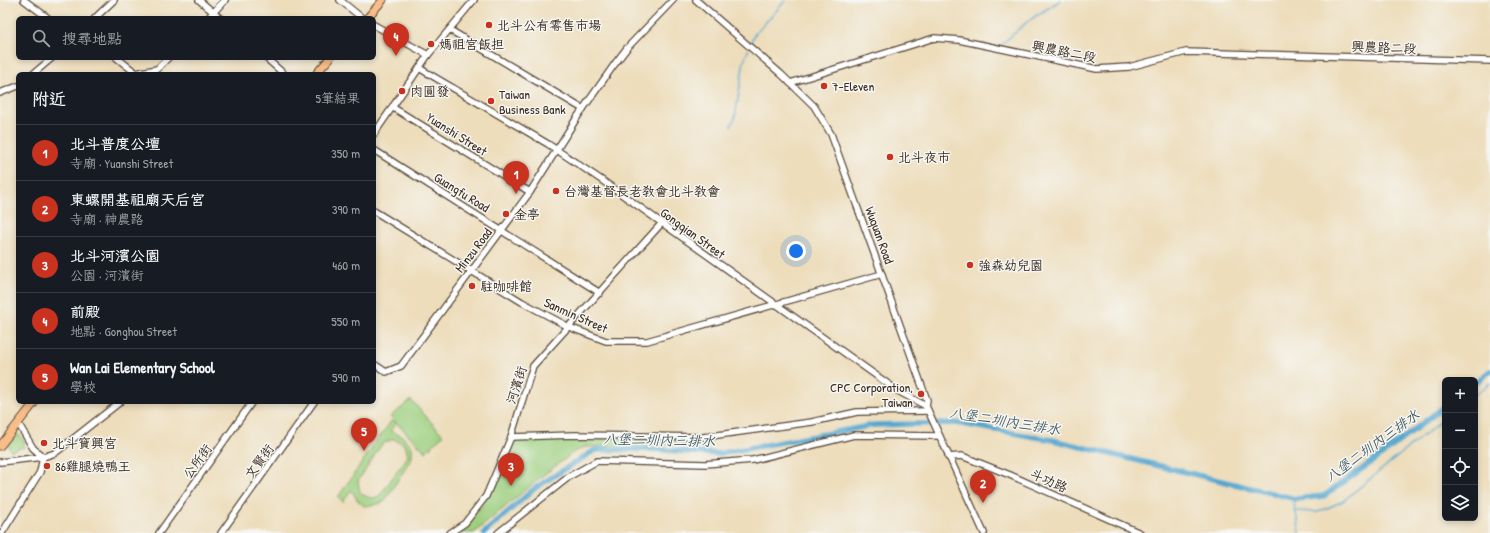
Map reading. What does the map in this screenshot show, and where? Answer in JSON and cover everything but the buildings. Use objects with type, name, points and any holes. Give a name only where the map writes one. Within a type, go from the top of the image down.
[{"type":"main road","points":[[369,16],[383,0]]},
{"type":"main road","points":[[318,72],[328,60]]},
{"type":"main road","points":[[0,446],[33,404]]},
{"type":"street","points":[[24,0],[45,16]]},
{"type":"street","points":[[97,16],[114,0]]},
{"type":"street","points":[[199,0],[218,16]]},
{"type":"street","points":[[210,16],[225,0]]},
{"type":"street","points":[[340,0],[360,16]]},
{"type":"street","points":[[376,131],[428,55],[474,0]]},
{"type":"street","name":"Minzu Road","points":[[376,365],[386,372],[401,366],[530,192],[583,109],[627,48],[673,0]]},
{"type":"street","points":[[696,0],[790,83]]},
{"type":"street","points":[[376,26],[428,55]]},
{"type":"street","points":[[450,30],[583,109]]},
{"type":"street","name":"興農路二段","points":[[790,83],[934,38],[959,40],[1097,69],[1129,67],[1186,52],[1490,61]]},
{"type":"street","points":[[35,72],[50,60]]},
{"type":"street","points":[[120,60],[135,72]]},
{"type":"street","points":[[140,72],[157,68],[166,60]]},
{"type":"street","points":[[268,60],[282,72]]},
{"type":"street","name":"Gongqian Street","points":[[420,68],[558,150],[775,306],[928,410]]},
{"type":"street","name":"Wuquan Road","points":[[790,83],[814,106],[831,134],[927,400],[928,410]]},
{"type":"street","points":[[0,93],[16,88]]},
{"type":"street","name":"Yuanshi Street","points":[[392,107],[530,192]]},
{"type":"street","name":"Guangfu Road","points":[[376,151],[600,293]]},
{"type":"street","name":"Sanmin Street","points":[[376,212],[522,302],[569,327],[606,341],[647,341],[775,306],[882,274]]},
{"type":"street","name":"河濱街","points":[[450,533],[465,523],[486,496],[511,437],[533,366],[661,224]]},
{"type":"street","points":[[0,462],[43,457],[55,453],[117,404]]},
{"type":"street","name":"公所街","points":[[159,533],[251,404]]},
{"type":"street","name":"文賢街","points":[[221,533],[313,404]]},
{"type":"street","points":[[511,437],[574,435],[703,437],[812,422],[857,412],[928,410],[948,457],[984,533]]},
{"type":"street","points":[[18,423],[33,448],[43,457]]},
{"type":"street","points":[[498,533],[570,476],[597,461],[705,464],[752,460],[854,435],[938,434]]},
{"type":"street","name":"斗功路","points":[[948,457],[962,456],[1010,475],[1140,533]]},
{"type":"street","points":[[2,533],[40,472],[43,457]]},
{"type":"green space","points":[[411,400],[443,435],[426,452],[390,417]]},
{"type":"green space","points":[[391,421],[396,423],[390,431],[402,436],[409,443],[412,447],[412,458],[384,502],[364,506],[358,501],[351,490],[343,502],[338,497]],"holes":[[[394,439],[405,445],[408,456],[380,495],[370,498],[360,492],[358,481],[382,444]]]},
{"type":"green space","points":[[19,435],[24,440],[24,447],[11,451],[7,444],[15,436]]},
{"type":"green space","points":[[597,436],[689,439],[689,443],[585,447],[574,452],[541,477],[474,533],[456,533],[475,515],[483,503],[496,478],[512,440]]},
{"type":"waterway","points":[[750,45],[754,35],[786,0]]},
{"type":"waterway","points":[[1001,45],[1028,21],[1061,0]]},
{"type":"waterway","points":[[731,126],[735,118],[744,60],[749,49]]},
{"type":"waterway","name":"八堡二圳內三排水","points":[[1478,381],[1490,371]]},
{"type":"waterway","points":[[1478,393],[1490,383]]},
{"type":"waterway","name":"八堡二圳內三排水","points":[[484,533],[535,488],[595,450],[649,449],[717,454],[874,425],[956,423],[1053,440],[1296,499],[1324,496],[1380,456],[1442,408]]},
{"type":"waterway","points":[[1294,511],[1318,512],[1343,501],[1442,420]]},
{"type":"waterway","points":[[1293,498],[1300,533]]},
{"type":"place","name":"北斗公有零售市場","points":[[489,25]]},
{"type":"place","name":"媽祖宮飯担","points":[[431,44]]},
{"type":"place","name":"前殿","points":[[396,56]]},
{"type":"place","name":"7-Eleven","points":[[824,86]]},
{"type":"place","name":"肉圓發","points":[[402,91]]},
{"type":"place","name":"Taiwan Business Bank","points":[[491,101]]},
{"type":"place","name":"北斗夜市","points":[[890,157]]},
{"type":"place","name":"台灣基督長老教會北斗教會","points":[[556,191]]},
{"type":"place","name":"北斗普度公壇","points":[[516,194]]},
{"type":"place","name":"金亭","points":[[506,214]]},
{"type":"place","name":"強森幼兒園","points":[[970,265]]},
{"type":"place","name":"駐咖啡館","points":[[472,286]]},
{"type":"place","name":"CPC Corporation, Taiwan","points":[[921,394]]},
{"type":"place","name":"北斗寶興宮","points":[[44,443]]},
{"type":"place","name":"Wan Lai Elementary School","points":[[364,451]]},
{"type":"place","name":"86雞腿燒鴨王","points":[[47,466]]},
{"type":"place","name":"北斗河濱公園","points":[[511,486]]},
{"type":"place","name":"東螺開基祖廟天后宮","points":[[983,503]]}]
